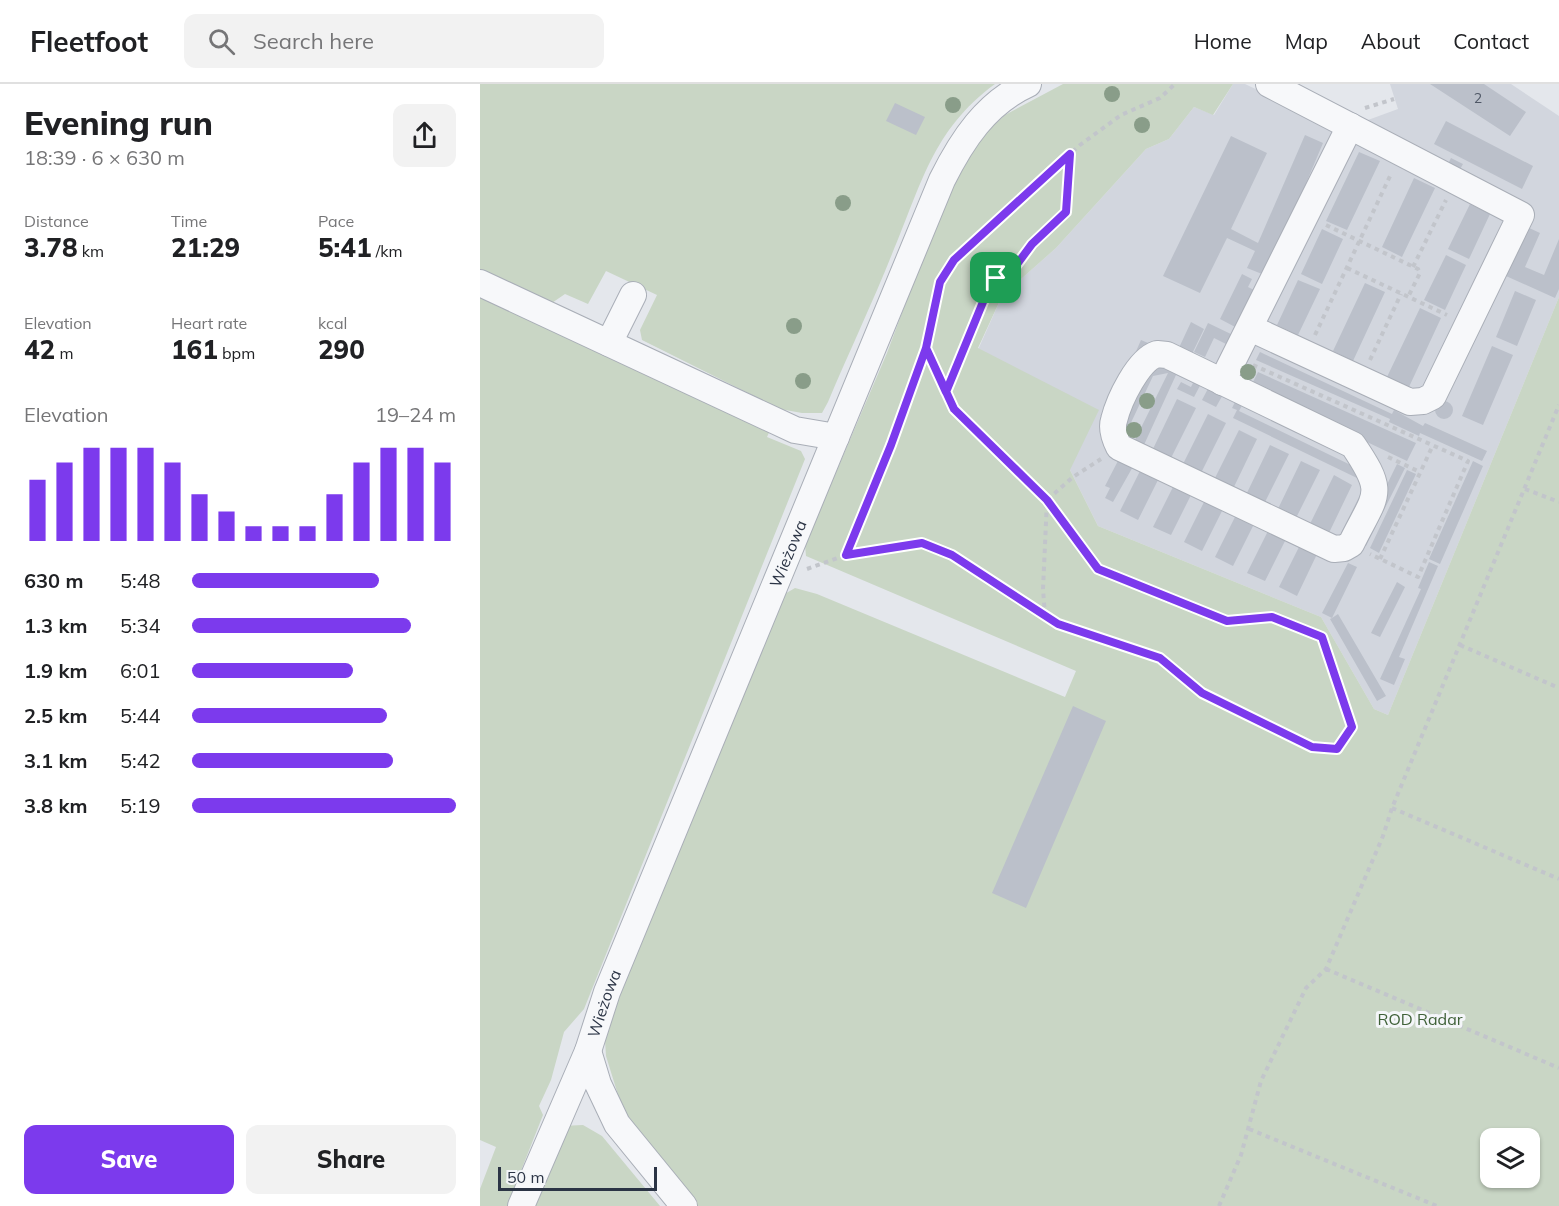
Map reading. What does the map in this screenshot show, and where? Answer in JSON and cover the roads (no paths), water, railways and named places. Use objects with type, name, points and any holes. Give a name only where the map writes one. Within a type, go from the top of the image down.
[{"type":"lane","name":"Wieżowa","points":[[521,1206],[588,1051],[611,981],[942,180],[957,150],[980,119],[996,105],[1028,84]]},
{"type":"lane","points":[[1250,328],[1410,402],[1423,401],[1433,396],[1521,215],[1455,183],[1269,84]]},
{"type":"lane","points":[[1222,382],[1350,126]]},
{"type":"lane","points":[[480,283],[795,430],[836,437]]},
{"type":"lane","points":[[609,343],[633,295]]},
{"type":"lane","points":[[1157,354],[1167,355],[1222,382],[1353,445],[1372,473],[1376,493],[1351,544],[1344,548],[1334,549],[1119,447],[1114,438],[1113,421],[1138,369],[1147,358],[1157,354]]},
{"type":"lane","name":"Wieżowa","points":[[588,1051],[598,1084],[617,1124],[684,1206]]},
{"type":"park label","name":"ROD Radar","points":[[1420,1019]]}]
